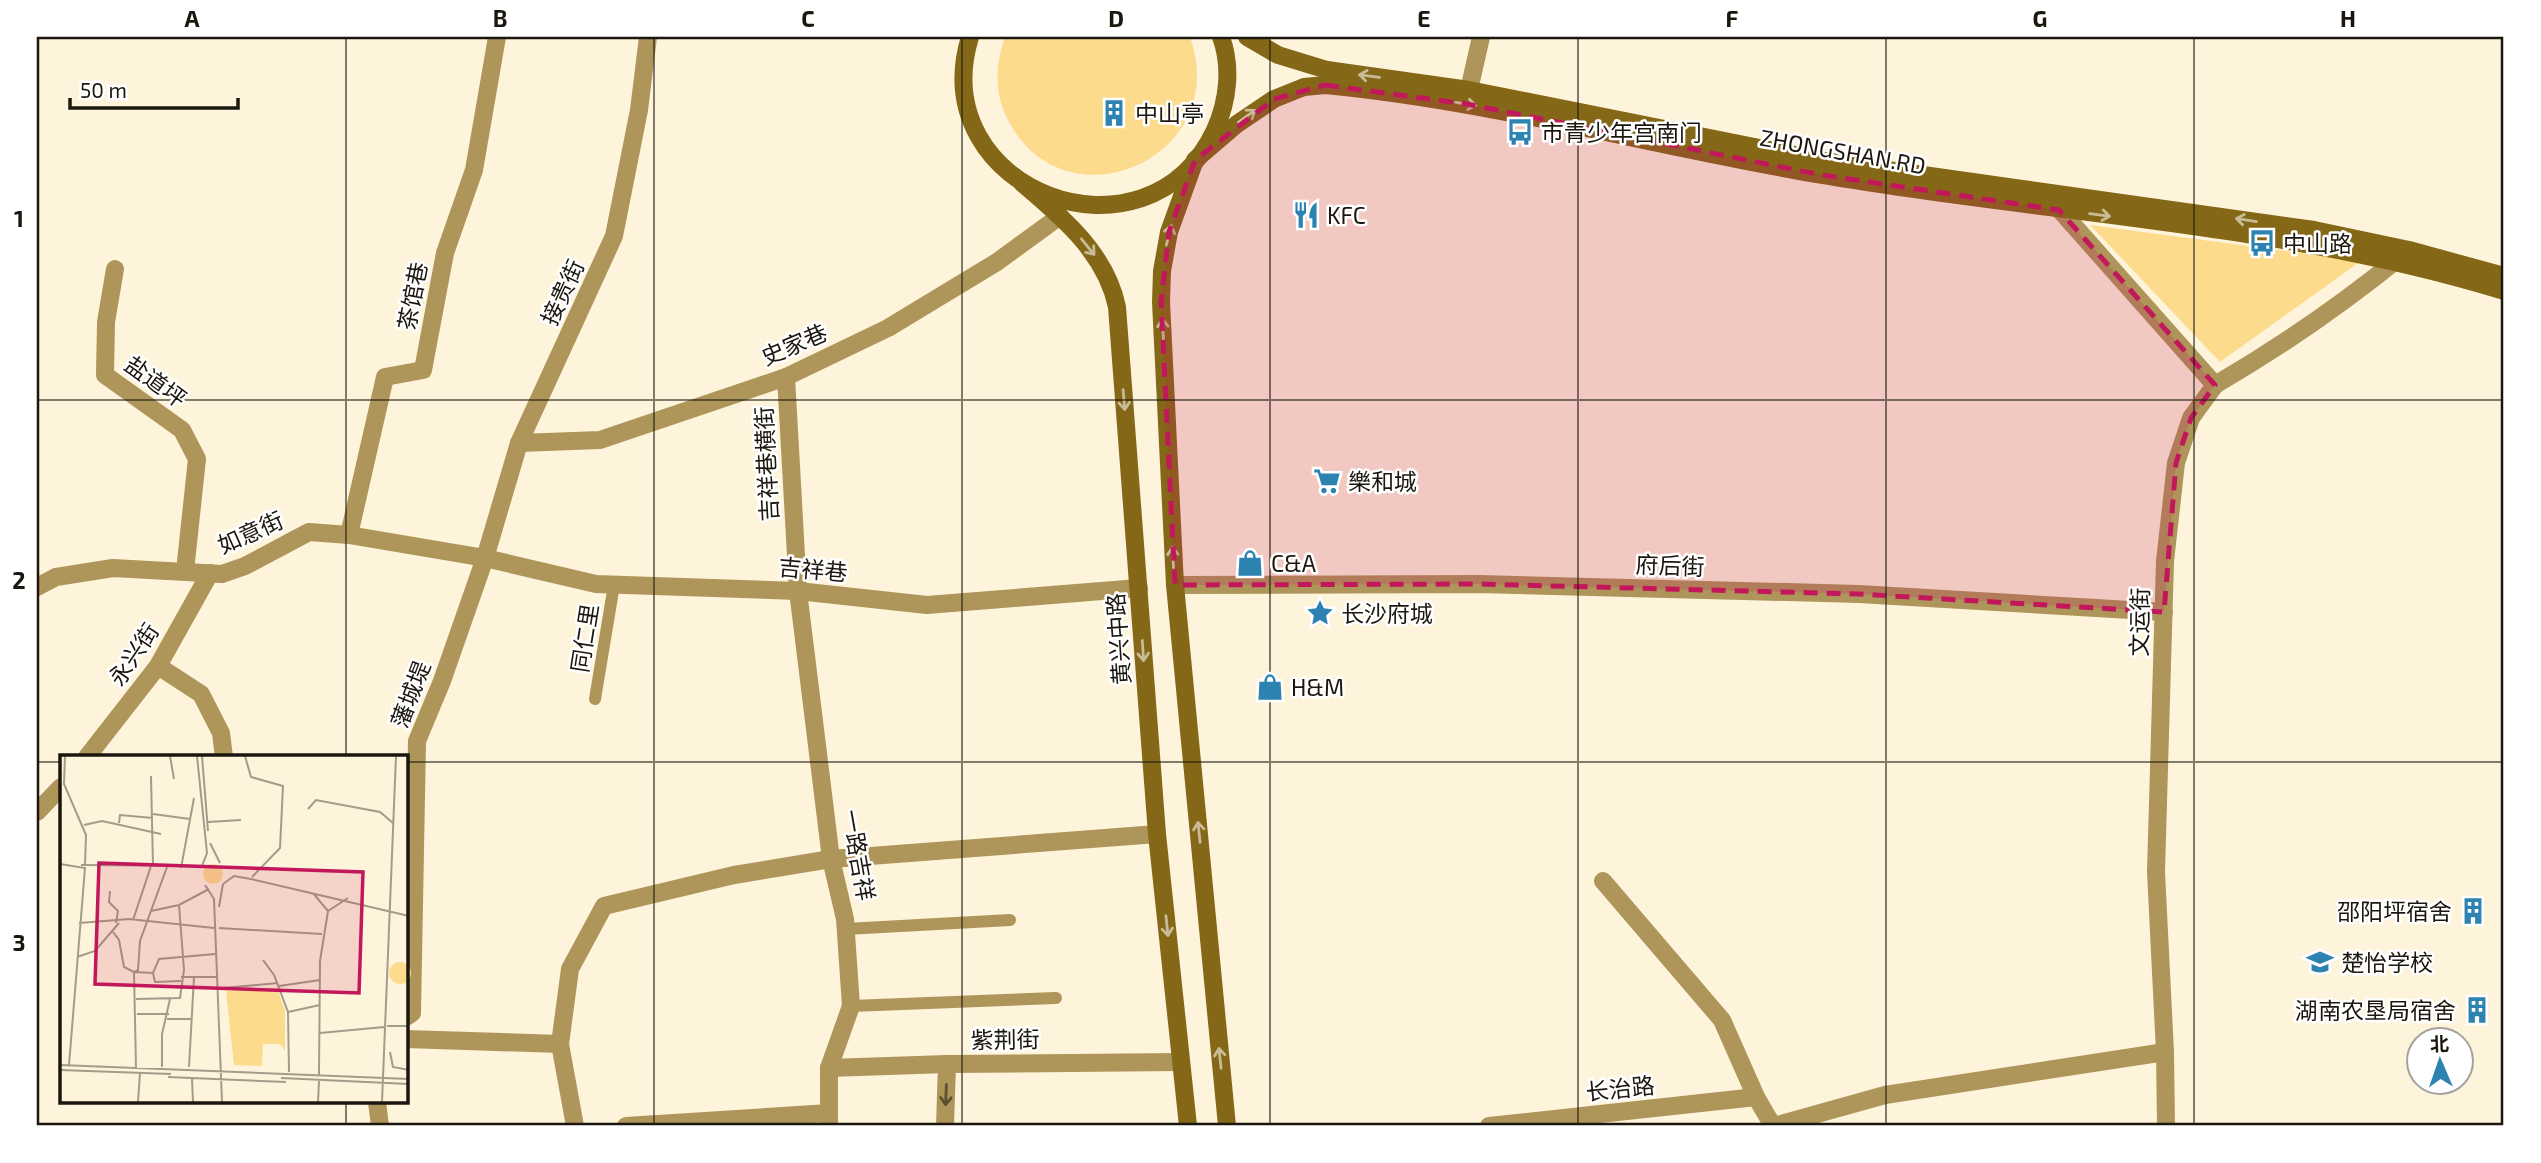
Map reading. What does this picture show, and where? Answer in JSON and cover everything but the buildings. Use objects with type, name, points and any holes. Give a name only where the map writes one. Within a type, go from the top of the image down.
[{"type":"street","name":"茶馆巷","points":[[349,535],[385,377],[423,370],[445,253],[474,170],[497,37]]},
{"type":"street","name":"接贵街","points":[[485,558],[519,443],[614,236],[639,110],[648,37]]},
{"type":"street","name":"黄兴中路","points":[[970,37],[965,85],[974,123],[993,156],[1060,216],[1101,264],[1113,286],[1117,307],[1157,834],[1188,1126]]},
{"type":"street","points":[[1222,37],[1227,67],[1226,93],[1215,128],[1195,160],[1169,232],[1161,287],[1175,584],[1227,1126]]},
{"type":"street","name":"ZHONGSHAN.RD","points":[[1247,37],[1278,55],[1304,64],[1469,90],[1824,161],[2300,228],[2402,256],[2504,291]]},
{"type":"street","points":[[1469,90],[1481,37]]},
{"type":"street","name":"ZHONGSHAN.RD","points":[[1022,183],[1048,196],[1076,204],[1120,203],[1141,197],[1161,188],[1237,124],[1274,99],[1304,87],[1325,85],[1467,104],[1822,175],[2402,256],[2504,276]]},
{"type":"street","points":[[2045,193],[2215,385],[2271,352],[2330,312],[2402,256]]},
{"type":"street","name":"史家巷","points":[[519,443],[600,440],[786,377],[888,328],[997,262],[1060,216]]},
{"type":"street","name":"盐道坪","points":[[115,269],[106,322],[105,375],[182,430],[197,459],[185,571]]},
{"type":"street","name":"吉祥巷横街","points":[[786,377],[798,591]]},
{"type":"street","name":"文运街","points":[[2166,1126],[2156,872],[2165,561],[2176,463],[2191,418],[2215,385]]},
{"type":"street","name":"如意街","points":[[37,587],[56,577],[113,568],[222,574],[245,566],[309,532],[349,535],[485,558]]},
{"type":"street","name":"吉祥巷","points":[[485,558],[596,584],[798,591],[927,606],[1139,588]]},
{"type":"street","name":"藩城堤","points":[[408,1016],[412,1013],[417,741],[442,681],[485,558]]},
{"type":"street","name":"永兴街","points":[[89,755],[158,666],[210,573]]},
{"type":"street","name":"府后街","points":[[1175,584],[1506,584],[1859,594],[2164,612]]},
{"type":"street","name":"一路吉祥","points":[[798,591],[831,859],[846,929],[851,1006],[829,1068],[829,1120]]},
{"type":"street","points":[[158,666],[201,694],[220,733],[223,755]]},
{"type":"street","points":[[37,812],[60,788]]},
{"type":"street","points":[[575,1126],[559,1044],[570,969],[604,906],[734,875],[831,859],[1157,834]]},
{"type":"street","points":[[1603,881],[1722,1020],[1756,1097],[1774,1126],[1885,1095],[2165,1052]]},
{"type":"street","points":[[408,1040],[559,1044]]},
{"type":"street","name":"紫荆街","points":[[829,1068],[1181,1062]]},
{"type":"street","points":[[945,1126],[947,1064]]},
{"type":"street","name":"长治路","points":[[1489,1126],[1756,1097]]},
{"type":"street","points":[[377,1104],[380,1126]]},
{"type":"street","points":[[626,1126],[829,1120]]},
{"type":"lane","name":"同仁里","points":[[595,699],[614,585]]},
{"type":"lane","points":[[846,929],[1010,920]]},
{"type":"lane","points":[[851,1006],[1056,998]]},
{"type":"highlighted area","points":[[1325,85],[1467,104],[1822,175],[2059,210],[2215,385],[2191,418],[2176,463],[2164,612],[1859,594],[1479,584],[1175,585],[1161,302],[1169,232],[1195,160],[1274,99]]},
{"type":"shaded area","points":[[1005,37],[1190,37],[1197,80],[1188,117],[1166,146],[1136,166],[1102,174],[1067,171],[1034,153],[1003,110],[998,79],[999,58]]},
{"type":"shaded area","points":[[2090,225],[2361,261],[2220,362]]},
{"type":"place","name":"中山亭","points":[[1114,113]]},
{"type":"place","name":"市青少年宫南门","points":[[1520,132]]},
{"type":"place","name":"KFC","points":[[1306,215]]},
{"type":"place","name":"中山路","points":[[2262,243]]},
{"type":"place","name":"樂和城","points":[[1327,481]]},
{"type":"place","name":"C&A","points":[[1250,563]]},
{"type":"place","name":"长沙府城","points":[[1320,613]]},
{"type":"place","name":"H&M","points":[[1270,687]]},
{"type":"place","name":"邵阳坪宿舍","points":[[2473,911]]},
{"type":"place","name":"楚怡学校","points":[[2320,962]]},
{"type":"place","name":"湖南农垦局宿舍","points":[[2477,1010]]}]
